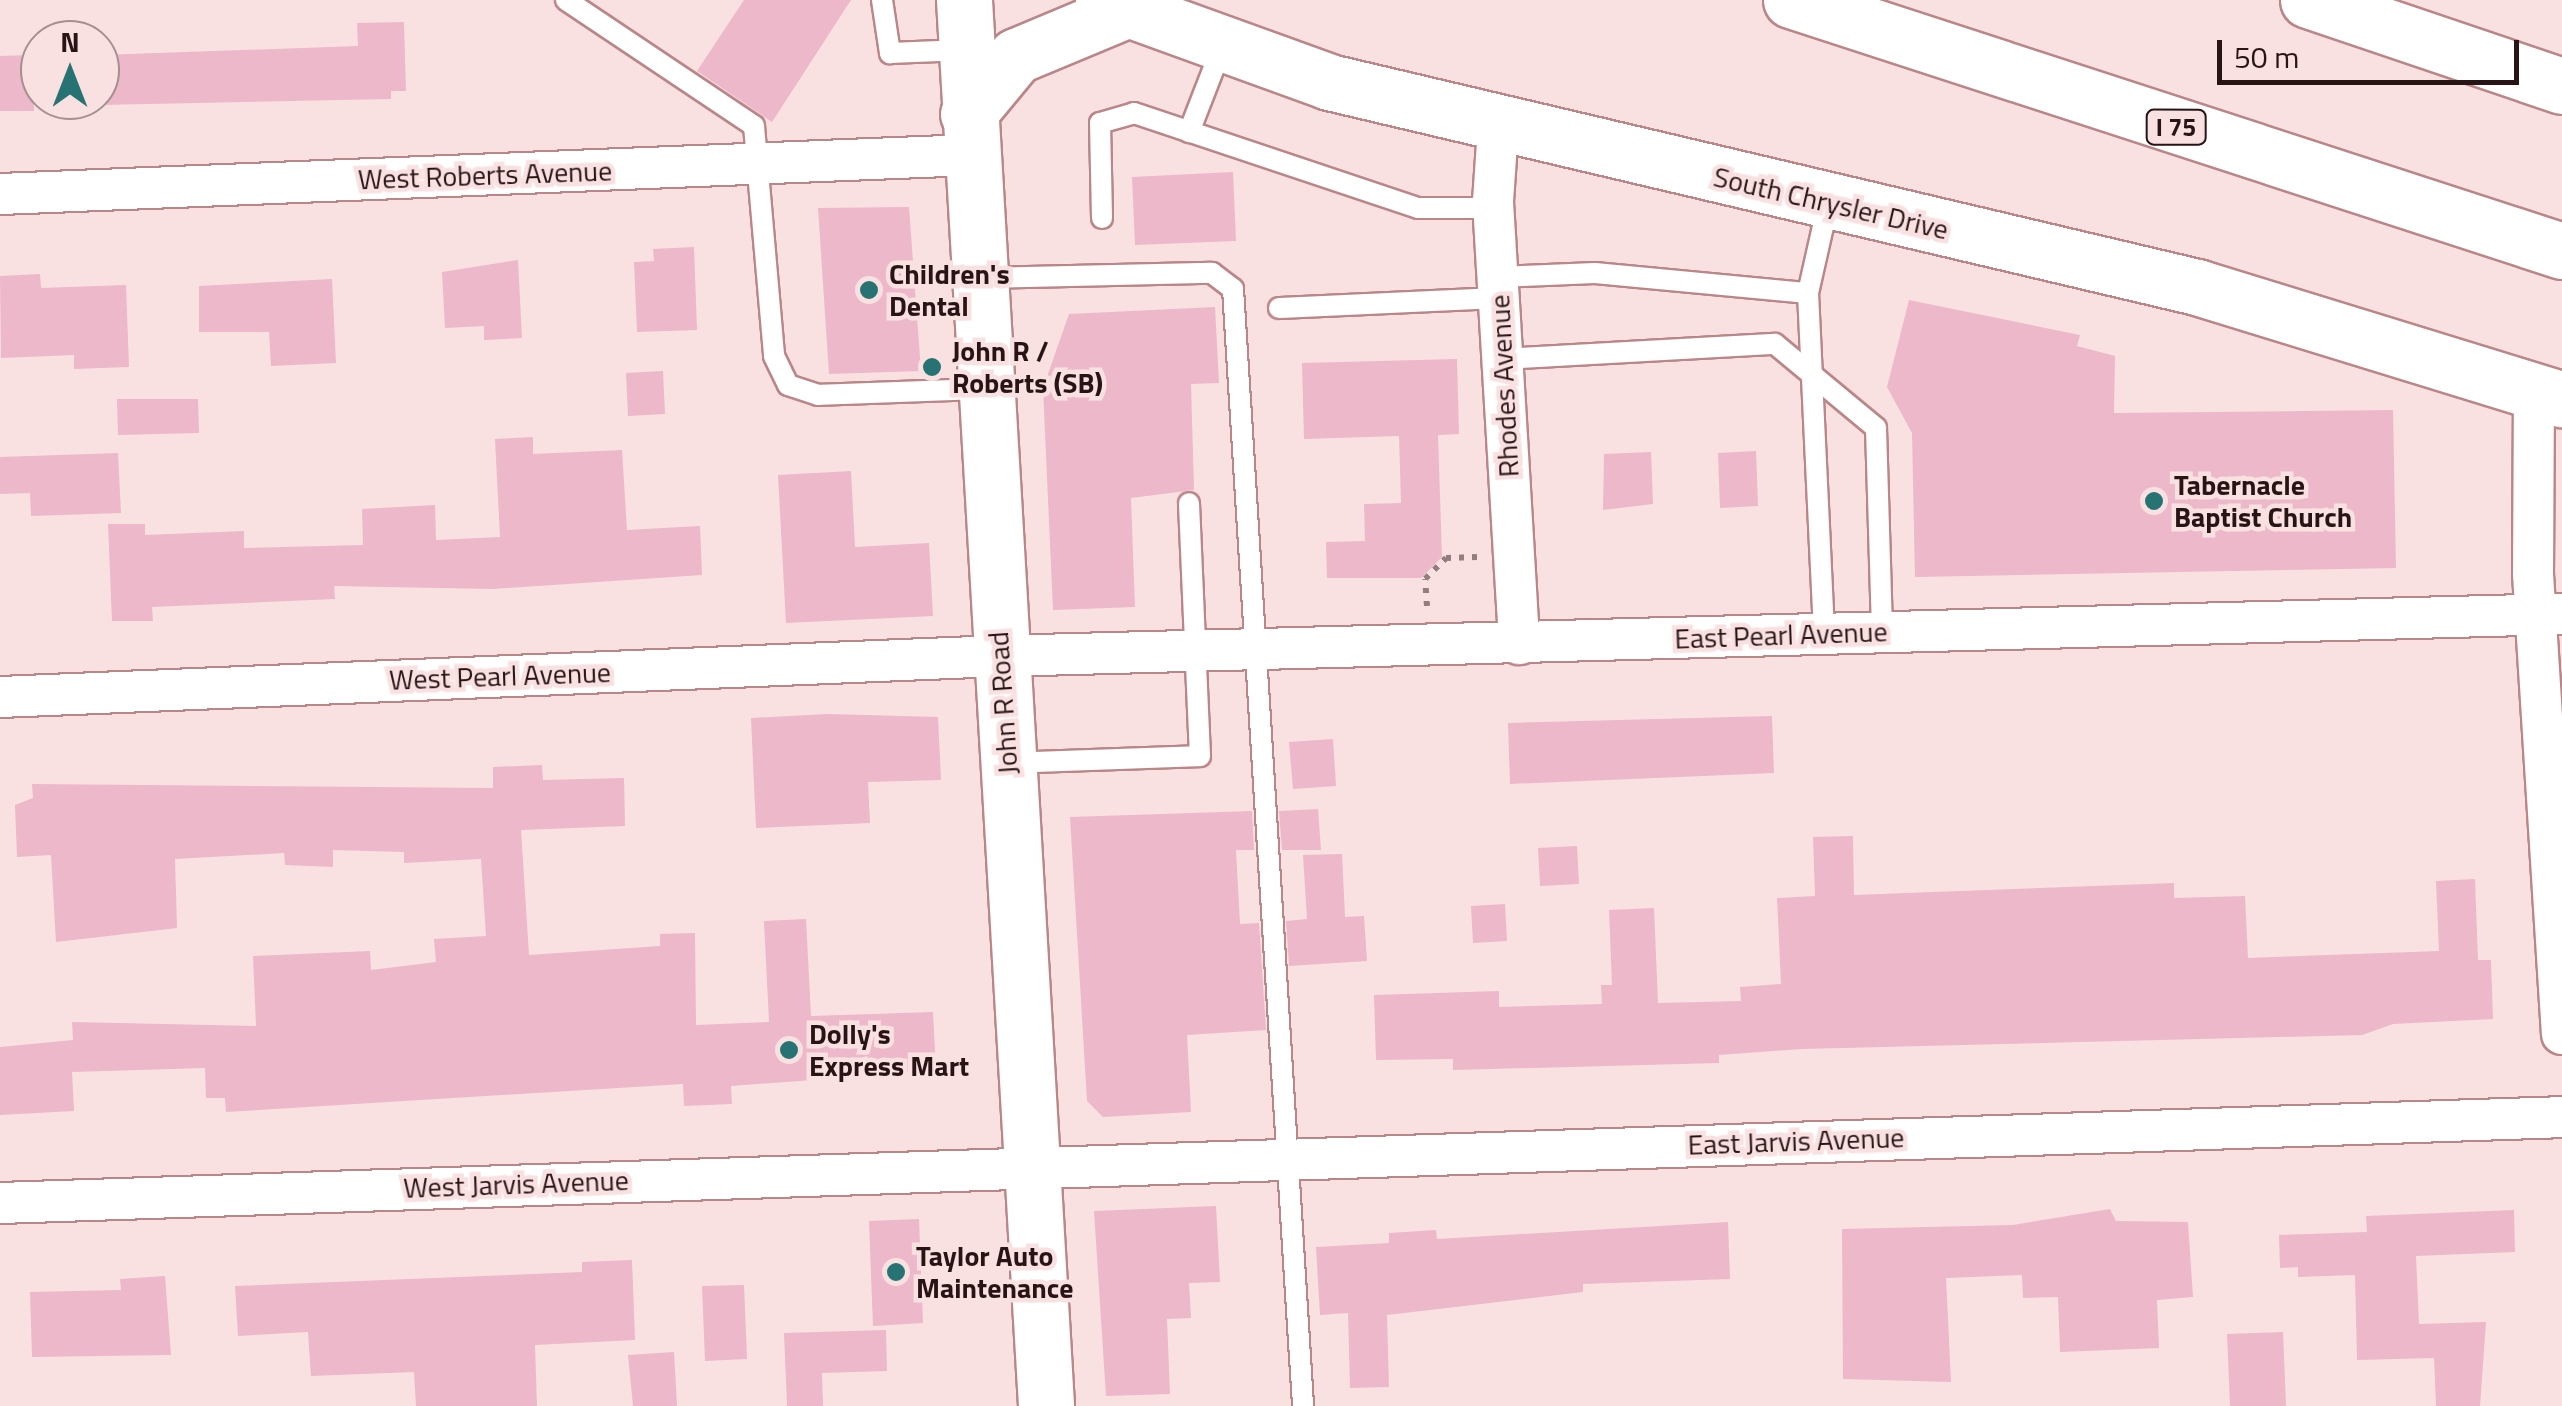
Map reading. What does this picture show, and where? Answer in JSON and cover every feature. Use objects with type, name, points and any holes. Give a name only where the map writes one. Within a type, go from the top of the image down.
[{"type":"main road","name":"I 75","points":[[1790,0],[2562,251]]},
{"type":"main road","points":[[2308,0],[2562,86]]},
{"type":"main road","points":[[968,135],[1016,56],[1114,5]]},
{"type":"main road","name":"South Chrysler Drive","points":[[1114,5],[1222,45],[1498,128],[2198,287],[2548,393]]},
{"type":"main road","name":"John R Road","points":[[965,25],[976,278],[1046,1406]]},
{"type":"street","name":"Rhodes Avenue","points":[[1498,128],[1493,208],[1520,644]]},
{"type":"street","name":"West Roberts Avenue","points":[[0,194],[758,164],[968,135]]},
{"type":"street","points":[[2548,393],[2549,615],[2562,1034]]},
{"type":"street","name":"East Pearl Avenue","points":[[1000,656],[2549,615]]},
{"type":"street","name":"West Pearl Avenue","points":[[0,696],[1000,656]]},
{"type":"street","name":"East Jarvis Avenue","points":[[1031,1164],[2562,1118]]},
{"type":"street","name":"West Jarvis Avenue","points":[[0,1203],[1031,1164]]},
{"type":"lane","points":[[566,0],[754,126],[774,356],[788,385],[818,395],[984,389]]},
{"type":"lane","points":[[882,0],[890,54],[965,25]]},
{"type":"lane","points":[[1189,132],[1222,45]]},
{"type":"lane","points":[[1102,218],[1100,124],[1134,114],[1418,208],[1493,208]]},
{"type":"lane","points":[[1824,634],[1808,292],[1828,202]]},
{"type":"lane","points":[[976,278],[1212,273],[1232,288],[1259,650],[1303,1406]]},
{"type":"lane","points":[[1280,308],[1499,288],[1595,273],[1808,292]]},
{"type":"lane","points":[[1503,359],[1775,344],[1876,428],[1882,632]]},
{"type":"lane","points":[[1007,764],[1200,756],[1192,652],[1189,504]]},
{"type":"path","points":[[1427,607],[1425,579],[1446,558],[1488,557]]},
{"type":"building","points":[[744,0],[851,0],[772,122],[697,71]]},
{"type":"building","points":[[404,22],[406,91],[391,91],[391,99],[120,105],[120,54],[358,46],[357,23]]},
{"type":"building","points":[[20,55],[20,111],[0,111],[0,56]]},
{"type":"building","points":[[1233,172],[1236,241],[1135,245],[1132,177]]},
{"type":"building","name":"Children's Dental","points":[[909,207],[921,371],[829,374],[818,208]]},
{"type":"building","points":[[694,247],[697,330],[637,332],[634,262],[654,261],[653,249]]},
{"type":"building","points":[[518,260],[522,338],[484,340],[484,326],[445,328],[442,272]]},
{"type":"building","points":[[40,274],[41,288],[126,285],[129,367],[74,369],[74,355],[1,358],[0,276]]},
{"type":"building","points":[[332,279],[336,363],[271,366],[269,332],[199,332],[199,286]]},
{"type":"building","name":"Tabernacle Baptist Church","points":[[1909,300],[2080,335],[2077,346],[2115,356],[2114,413],[2393,410],[2396,568],[1915,577],[1912,433],[1887,387]]},
{"type":"building","points":[[1215,307],[1219,383],[1191,384],[1194,490],[1131,498],[1135,607],[1053,610],[1043,388],[1069,314]]},
{"type":"building","points":[[1457,359],[1459,434],[1438,435],[1442,557],[1421,578],[1327,578],[1326,542],[1365,541],[1364,504],[1401,503],[1399,436],[1304,439],[1302,363]]},
{"type":"building","points":[[663,371],[665,414],[628,416],[626,373]]},
{"type":"building","points":[[117,399],[198,399],[199,433],[118,435]]},
{"type":"building","points":[[533,437],[533,454],[622,450],[627,530],[700,526],[702,575],[493,589],[334,586],[335,599],[152,607],[153,621],[112,621],[108,524],[145,524],[145,535],[244,531],[244,548],[363,545],[362,509],[435,505],[436,540],[500,537],[495,439]]},
{"type":"building","points":[[1756,451],[1758,506],[1720,508],[1718,453]]},
{"type":"building","points":[[1651,452],[1653,504],[1603,510],[1604,454]]},
{"type":"building","points":[[118,453],[121,513],[31,516],[30,493],[0,494],[0,457]]},
{"type":"building","points":[[851,471],[855,547],[929,543],[933,616],[786,623],[778,475]]},
{"type":"building","points":[[828,714],[938,717],[941,780],[868,782],[870,823],[756,828],[751,718]]},
{"type":"building","points":[[1772,716],[1774,773],[1510,784],[1508,723]]},
{"type":"building","points":[[1333,739],[1336,786],[1293,789],[1289,742]]},
{"type":"building","points":[[542,765],[543,780],[624,778],[625,826],[521,830],[529,955],[660,946],[660,934],[695,933],[696,1025],[769,1022],[764,921],[806,919],[811,1016],[933,1012],[936,1071],[731,1086],[732,1104],[684,1106],[683,1084],[226,1112],[225,1098],[206,1098],[205,1068],[72,1072],[74,1111],[0,1115],[0,1047],[73,1040],[72,1022],[256,1026],[253,956],[370,951],[371,970],[436,962],[434,939],[486,936],[481,859],[404,863],[404,852],[333,850],[333,867],[285,865],[284,853],[175,859],[177,928],[56,942],[51,855],[17,857],[15,805],[33,798],[32,784],[493,788],[493,767]]},
{"type":"building","points":[[1318,809],[1321,850],[1282,850],[1279,811]]},
{"type":"building","points":[[1252,811],[1254,850],[1236,850],[1240,924],[1259,923],[1266,1030],[1187,1035],[1191,1112],[1103,1117],[1087,1101],[1070,817]]},
{"type":"building","points":[[1853,836],[1854,895],[2174,883],[2174,898],[2245,896],[2248,958],[2439,951],[2436,881],[2475,879],[2478,960],[2491,960],[2493,1019],[2393,1024],[2362,1035],[1802,1049],[1719,1055],[1719,1063],[1453,1070],[1453,1059],[1376,1060],[1374,995],[1499,991],[1499,1007],[1602,1004],[1601,985],[1612,985],[1609,910],[1654,908],[1658,1003],[1741,1001],[1740,987],[1781,984],[1777,898],[1815,896],[1813,837]]},
{"type":"building","points":[[1577,846],[1579,884],[1540,886],[1538,848]]},
{"type":"building","points":[[1342,854],[1345,917],[1364,916],[1367,961],[1289,966],[1286,921],[1307,919],[1303,855]]},
{"type":"building","points":[[1505,904],[1507,941],[1473,943],[1471,906]]},
{"type":"building","points":[[1216,1206],[1220,1282],[1189,1283],[1191,1318],[1167,1319],[1170,1394],[1106,1396],[1094,1211]]},
{"type":"building","points":[[2110,1209],[2116,1221],[2188,1222],[2193,1297],[2157,1300],[2159,1348],[2060,1352],[2058,1297],[2023,1298],[2022,1275],[1946,1278],[1951,1382],[1843,1379],[1842,1229],[2013,1225]]},
{"type":"building","points":[[2514,1210],[2515,1252],[2416,1256],[2419,1324],[2486,1322],[2480,1406],[2436,1406],[2434,1358],[2357,1360],[2355,1275],[2298,1277],[2298,1267],[2280,1268],[2279,1235],[2367,1232],[2366,1216]]},
{"type":"building","name":"Taylor Auto Maintenance","points":[[919,1219],[923,1323],[873,1326],[869,1221]]},
{"type":"building","points":[[1728,1222],[1730,1279],[1583,1284],[1583,1292],[1387,1315],[1389,1387],[1350,1388],[1348,1313],[1320,1315],[1316,1247],[1389,1243],[1389,1233],[1436,1230],[1437,1239]]},
{"type":"building","points":[[632,1260],[635,1340],[535,1345],[537,1406],[416,1406],[414,1372],[311,1376],[308,1332],[238,1336],[235,1286],[582,1272],[582,1262]]},
{"type":"building","points":[[165,1276],[171,1355],[32,1357],[30,1292],[121,1290],[120,1279]]},
{"type":"building","points":[[744,1285],[747,1359],[705,1361],[702,1286]]},
{"type":"building","points":[[886,1330],[887,1371],[822,1373],[823,1406],[787,1406],[784,1333]]},
{"type":"building","points":[[2283,1332],[2286,1406],[2230,1406],[2227,1334]]},
{"type":"building","points":[[674,1352],[677,1406],[633,1406],[628,1355]]},
{"type":"place","name":"Children's Dental","points":[[869,290]]},
{"type":"place","name":"John R / Roberts (SB)","points":[[932,367]]},
{"type":"place","name":"Tabernacle Baptist Church","points":[[2154,501]]},
{"type":"place","name":"Dolly's Express Mart","points":[[789,1050]]},
{"type":"place","name":"Taylor Auto Maintenance","points":[[896,1272]]}]
